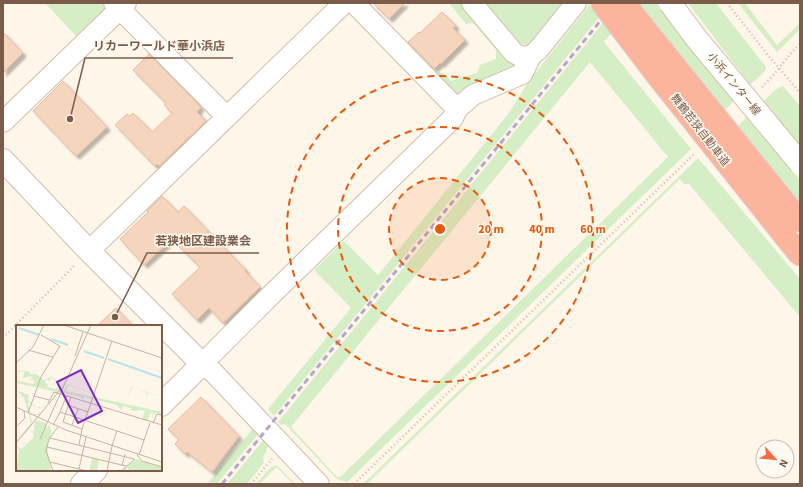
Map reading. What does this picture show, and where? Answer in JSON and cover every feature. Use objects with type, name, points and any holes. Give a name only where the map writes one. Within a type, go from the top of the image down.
[{"type":"highway","name":"舞鶴若狭自動車道","points":[[602,3],[656,74],[800,255]]},
{"type":"highway","name":"舞鶴若狭自動車道","points":[[624,3],[800,221]]},
{"type":"street","points":[[89,251],[344,3]]},
{"type":"street","points":[[354,3],[457,109]]},
{"type":"street","points":[[472,3],[514,53],[519,56],[531,56]]},
{"type":"street","points":[[162,404],[272,294],[453,118],[457,109],[473,95],[522,74],[531,56],[538,50],[576,3]]},
{"type":"street","name":"小浜インター線","points":[[670,3],[696,38],[800,163]]},
{"type":"street","points":[[3,122],[120,5],[227,117]]},
{"type":"street","points":[[3,160],[89,251],[202,364],[213,372],[319,484]]},
{"type":"street","points":[[82,484],[95,471]]},
{"type":"path","points":[[727,3],[771,59],[800,92]]},
{"type":"path","points":[[354,484],[693,154]]},
{"type":"path","points":[[3,338],[89,251]]},
{"type":"path","points":[[251,484],[282,446]]},
{"type":"green space","points":[[45,3],[106,3],[107,10],[78,38]]},
{"type":"green space","points":[[449,3],[465,3],[515,63],[516,67],[467,86],[456,95],[435,75],[439,72],[445,74],[451,81],[477,73],[480,65],[496,59],[496,50],[473,23],[466,24]]},
{"type":"green space","points":[[480,3],[562,3],[528,45],[514,44]]},
{"type":"green space","points":[[591,3],[611,3],[274,416],[268,409],[351,308],[314,270],[344,241],[378,275],[509,113],[528,82]]},
{"type":"green space","points":[[619,3],[657,3],[734,101],[721,114],[634,6],[604,42],[691,149],[347,482],[337,479],[287,426],[284,424],[281,425],[278,422]],"holes":[[[590,62],[668,157],[341,476],[337,477],[291,427]]]},
{"type":"green space","points":[[688,3],[716,3],[766,67],[765,71],[750,85]]},
{"type":"green space","points":[[738,3],[745,3],[777,45],[800,23],[800,29],[777,52]]},
{"type":"green space","points":[[783,86],[800,106],[800,147],[763,102],[775,90]]},
{"type":"green space","points":[[747,117],[800,180],[800,211],[734,130]]},
{"type":"green space","points":[[698,158],[800,279],[800,317],[689,184],[684,184],[680,179],[367,484],[363,484]]},
{"type":"green space","points":[[254,427],[259,433],[217,484],[207,484]]},
{"type":"green space","points":[[264,439],[269,444],[263,458],[264,463],[247,484],[227,484]]},
{"type":"green space","points":[[277,465],[295,484],[293,484],[277,467],[260,484],[256,484],[270,468]]},
{"type":"building","points":[[373,3],[405,3],[389,19]]},
{"type":"building","points":[[442,12],[456,26],[453,28],[465,40],[434,69],[408,42]]},
{"type":"building","points":[[3,32],[23,53],[3,73]]},
{"type":"building","points":[[149,54],[201,107],[197,112],[206,121],[159,166],[157,164],[155,166],[115,125],[127,114],[130,116],[133,113],[152,132],[172,113],[164,105],[166,103],[133,70]]},
{"type":"building","points":[[63,81],[107,127],[76,156],[33,111]]},
{"type":"building","points":[[162,196],[178,212],[184,206],[246,270],[245,271],[260,287],[223,323],[209,308],[197,320],[172,294],[200,267],[172,239],[144,265],[120,239]]},
{"type":"building","points":[[116,308],[132,325],[98,325]]},
{"type":"building","points":[[201,397],[239,436],[212,472],[187,452],[185,454],[175,444],[179,439],[168,429]]},
{"type":"railway","points":[[222,484],[615,3]]},
{"type":"place","name":"リカーワールド華小浜店","points":[[70,119]]},
{"type":"place","name":"若狭地区建設業会","points":[[115,317]]}]
